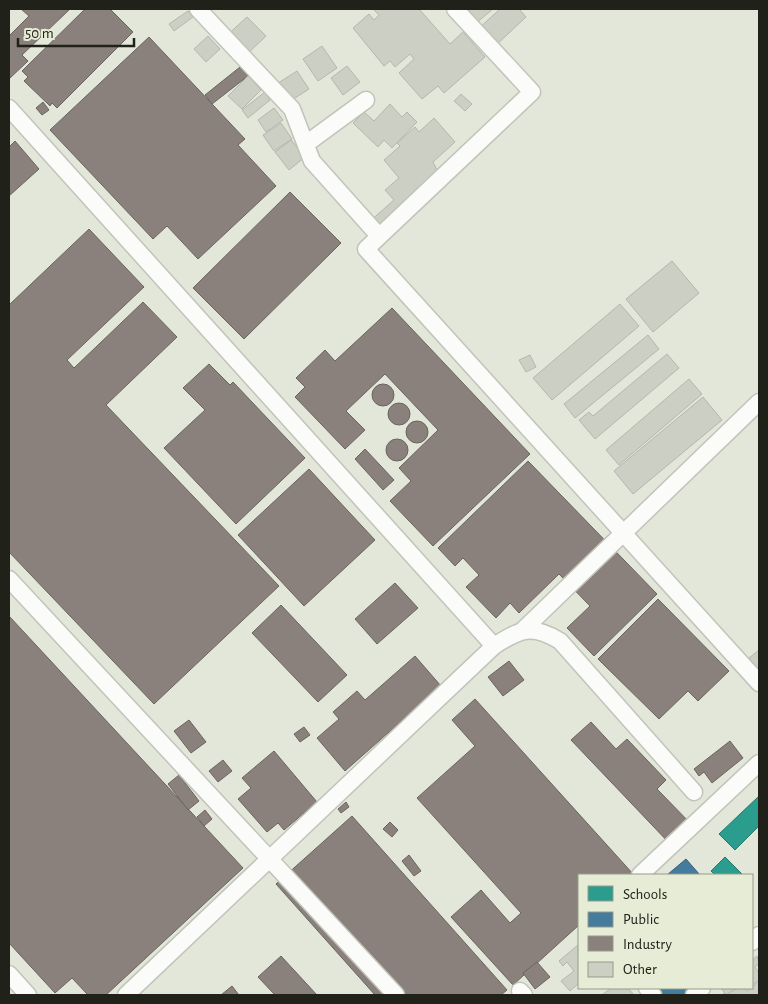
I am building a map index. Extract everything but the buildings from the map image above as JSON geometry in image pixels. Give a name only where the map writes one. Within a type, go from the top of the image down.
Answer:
[{"type":"street","points":[[198,9],[292,109],[312,161],[379,236]]},
{"type":"street","points":[[455,9],[532,92],[366,249],[759,683]]},
{"type":"street","points":[[306,144],[366,100]]},
{"type":"street","points":[[9,108],[494,646]]},
{"type":"street","points":[[126,995],[494,646],[523,630],[759,402]]},
{"type":"street","points":[[9,579],[269,861],[396,995]]},
{"type":"street","points":[[523,630],[545,632],[560,641],[694,792]]},
{"type":"street","points":[[641,874],[759,762]]},
{"type":"street","points":[[9,974],[28,995]]}]
